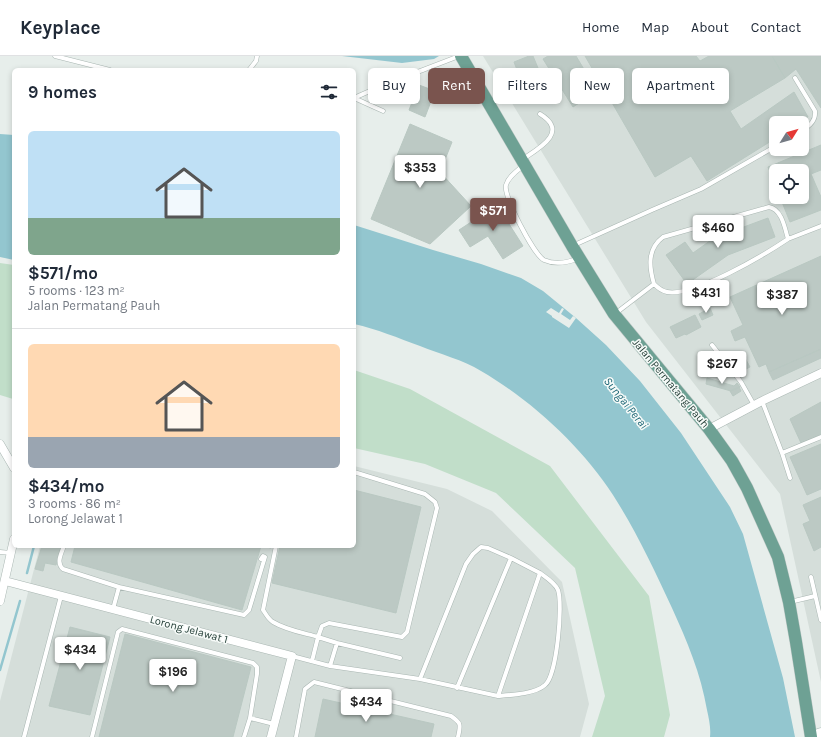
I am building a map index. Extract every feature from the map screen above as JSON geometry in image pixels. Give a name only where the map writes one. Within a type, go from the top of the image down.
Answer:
[{"type":"main road","name":"Jalan Permatang Pauh","points":[[460,56],[524,162],[579,258],[614,314],[709,429],[732,461],[747,488],[778,558],[789,602],[812,737]]},
{"type":"main road","points":[[812,737],[821,734]]},
{"type":"street","points":[[709,429],[758,403],[821,373]]},
{"type":"street","points":[[0,444],[12,465]]},
{"type":"street","points":[[0,601],[12,548]]},
{"type":"street","name":"Lorong Jelawat 1","points":[[5,581],[292,656]]},
{"type":"street","points":[[271,737],[292,656]]},
{"type":"lane","points":[[55,56],[102,68]]},
{"type":"lane","points":[[356,97],[380,86],[460,56]]},
{"type":"lane","points":[[250,68],[256,58]]},
{"type":"lane","points":[[795,78],[815,111],[816,117],[809,126]]},
{"type":"lane","points":[[356,99],[383,112]]},
{"type":"lane","points":[[540,114],[546,118],[552,127],[551,135],[548,141],[524,162],[509,178],[505,188],[508,199],[531,245],[538,255],[544,260],[562,263],[579,258]]},
{"type":"lane","points":[[572,246],[701,190],[769,150]]},
{"type":"lane","points":[[788,239],[779,213],[773,208],[769,207],[663,237],[658,240],[652,249],[650,269],[654,284],[659,289],[667,292],[676,293],[690,290],[745,266],[788,239],[821,226]]},
{"type":"lane","points":[[614,314],[654,284]]},
{"type":"lane","points":[[712,345],[758,403],[782,453],[790,478]]},
{"type":"lane","points":[[782,453],[821,437]]},
{"type":"lane","points":[[312,661],[322,626],[329,623],[402,637],[405,635],[407,632],[437,508],[434,502],[425,494],[356,473]]},
{"type":"lane","points":[[292,656],[330,666],[420,679],[498,696],[537,690],[545,686],[551,677],[560,622],[560,599],[556,586],[540,573],[511,558],[488,548],[481,547],[473,554],[466,564],[420,679]]},
{"type":"lane","points":[[63,548],[59,561],[63,569],[119,587],[244,615],[250,610],[265,557],[263,556],[261,559]]},
{"type":"lane","points":[[276,548],[263,610],[268,618],[273,622],[289,629],[337,643],[400,658]]},
{"type":"lane","points":[[0,552],[11,553]]},
{"type":"lane","points":[[457,688],[511,558]]},
{"type":"lane","points":[[498,696],[540,573]]},
{"type":"lane","points":[[811,577],[821,620]]},
{"type":"lane","points":[[113,609],[119,587]]},
{"type":"lane","points":[[24,737],[61,595]]},
{"type":"lane","points":[[789,602],[815,596]]},
{"type":"lane","points":[[92,737],[118,632],[122,629],[253,663],[257,667],[257,674],[250,718],[244,737]]},
{"type":"lane","points":[[330,666],[337,643]]},
{"type":"lane","points":[[296,737],[305,689],[314,682],[451,716],[459,722],[461,727],[458,737]]},
{"type":"lane","points":[[250,718],[274,724]]},
{"type":"shaded area","points":[[483,56],[821,56],[821,682],[780,494],[646,322],[512,104],[562,104],[562,68],[493,68],[493,72]]},
{"type":"shaded area","points":[[356,466],[447,489],[492,511],[562,582],[589,704],[580,737],[0,737],[0,701],[39,548],[356,548]]},
{"type":"green space","points":[[0,263],[12,265],[12,399],[0,395]]},
{"type":"green space","points":[[356,371],[410,389],[550,466],[649,596],[670,715],[664,737],[592,737],[605,696],[575,568],[496,493],[425,464],[356,448]]},
{"type":"water","points":[[342,56],[439,56],[434,59],[402,63]]},
{"type":"water","points":[[0,134],[12,135],[12,260],[0,257]]},
{"type":"water","name":"Sungai Perai","points":[[356,226],[481,264],[521,278],[543,291],[606,345],[640,381],[681,433],[730,507],[743,534],[783,678],[795,737],[710,737],[710,724],[701,684],[693,658],[672,608],[629,522],[613,495],[586,459],[571,442],[537,410],[500,383],[474,367],[459,360],[371,328],[356,324]]},
{"type":"pier","points":[[551,308],[559,313],[562,308],[564,309],[561,314],[570,320],[573,316],[576,318],[569,328],[546,312]]},
{"type":"building","points":[[529,56],[533,56],[538,68],[516,68],[514,62]]},
{"type":"building","points":[[548,56],[576,56],[583,68],[570,68],[570,102],[562,89],[562,68],[549,68],[543,59]]},
{"type":"building","points":[[585,56],[696,56],[700,61],[709,56],[772,56],[785,78],[730,111],[741,129],[794,92],[807,116],[769,116],[769,142],[707,181],[691,156],[655,177],[613,104],[624,104],[624,68],[592,68]]},
{"type":"building","points":[[772,56],[821,56],[821,108],[796,69],[785,78]]},
{"type":"building","points":[[420,85],[428,88],[428,104],[430,104],[425,117],[409,110],[411,104],[420,104]]},
{"type":"building","points":[[410,124],[452,142],[440,172],[471,206],[430,244],[371,219]]},
{"type":"building","points":[[821,145],[821,170],[811,174],[821,197],[821,210],[790,222],[783,204],[809,204],[809,164],[775,164],[794,156],[809,156],[809,150]]},
{"type":"building","points":[[497,205],[523,246],[503,259],[488,236],[470,247],[459,230]]},
{"type":"building","points":[[768,218],[775,237],[728,255],[687,284],[666,255],[685,242],[693,253],[714,238]]},
{"type":"building","points":[[821,256],[821,349],[769,372],[766,364],[759,367],[745,337],[735,341],[731,331],[743,325],[730,297]]},
{"type":"building","points":[[710,308],[713,315],[702,320],[699,314]]},
{"type":"building","points":[[695,315],[701,327],[686,335],[685,334],[676,338],[670,327]]},
{"type":"building","points":[[821,349],[821,358],[773,380],[769,372]]},
{"type":"building","points":[[745,358],[750,367],[744,370],[739,360]]},
{"type":"building","points":[[707,378],[734,386],[737,383],[740,387],[731,391],[706,384]]},
{"type":"building","points":[[739,387],[741,391],[733,396],[730,391]]},
{"type":"building","points":[[821,402],[821,434],[801,443],[790,419]]},
{"type":"building","points":[[821,444],[821,489],[807,495],[790,457]]},
{"type":"building","points":[[356,491],[421,507],[396,613],[272,583],[280,548],[356,548]]},
{"type":"building","points":[[821,497],[821,547],[814,551],[803,524],[810,521],[803,505]]},
{"type":"building","points":[[41,548],[60,548],[56,565],[45,563],[43,571],[35,569]]},
{"type":"building","points":[[74,548],[260,548],[242,610],[71,562]]},
{"type":"building","points":[[70,627],[110,637],[90,715],[49,706]]},
{"type":"building","points":[[125,634],[251,667],[233,737],[99,737]]},
{"type":"building","points":[[323,699],[434,724],[431,737],[315,737]]},
{"type":"waterway","points":[[27,573],[33,548]]},
{"type":"waterway","points":[[0,670],[20,601]]}]
